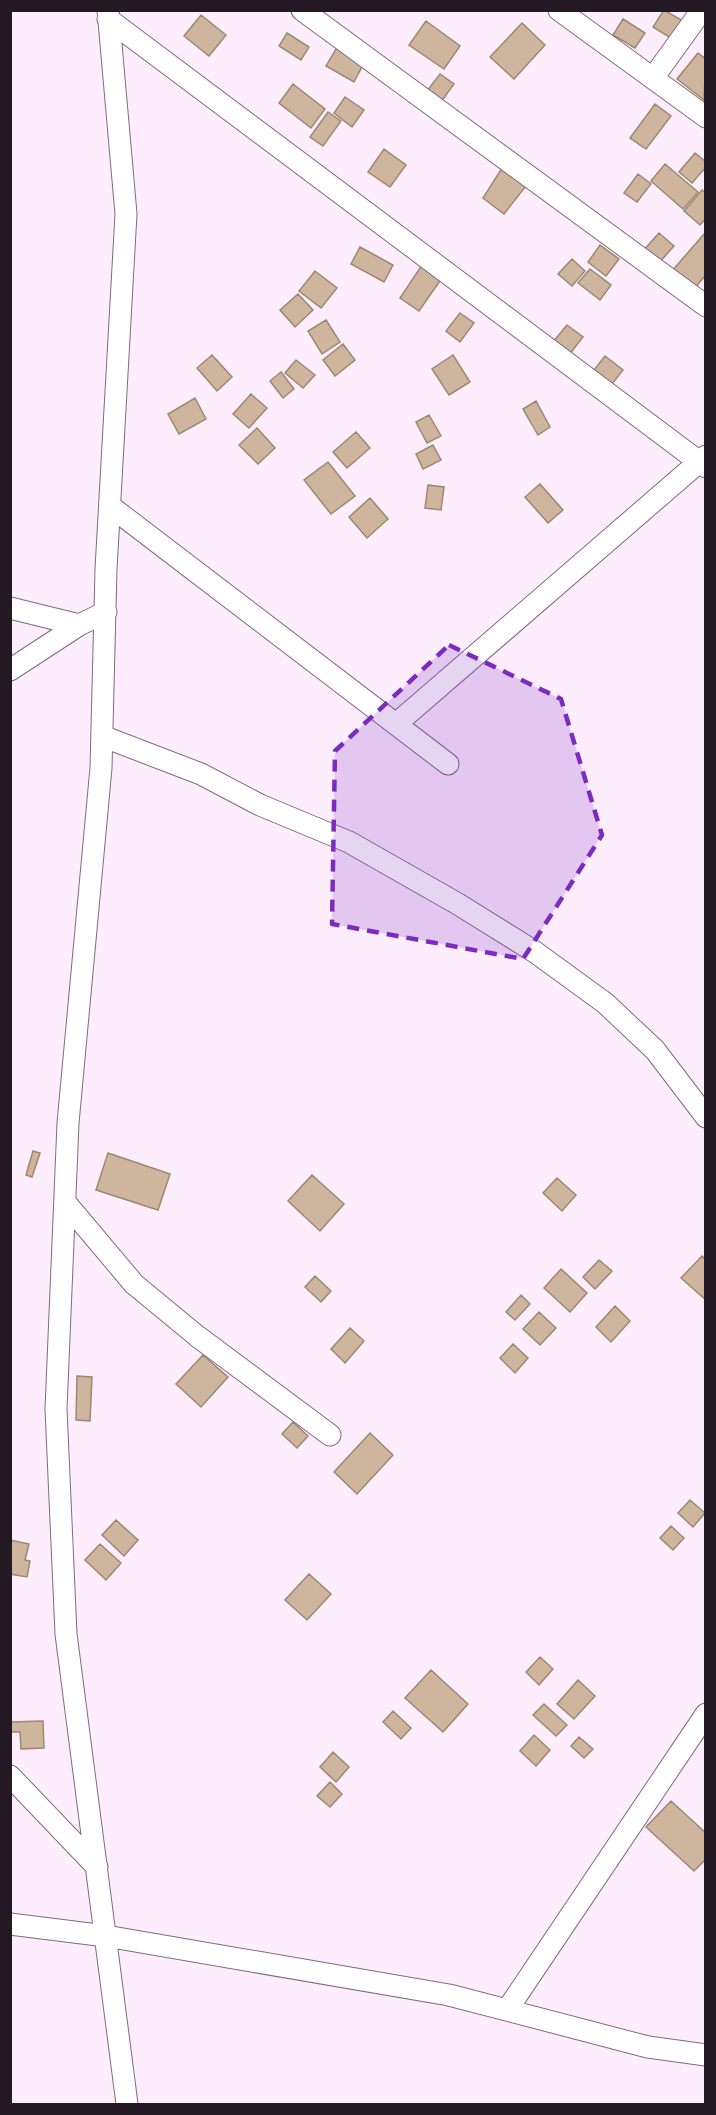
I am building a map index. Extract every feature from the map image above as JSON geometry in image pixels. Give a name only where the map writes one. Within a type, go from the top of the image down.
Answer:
[{"type":"street","points":[[302,10],[705,306]]},
{"type":"street","points":[[559,10],[705,117]]},
{"type":"street","points":[[652,78],[702,10]]},
{"type":"street","points":[[108,15],[704,461],[396,724]]},
{"type":"street","points":[[108,15],[126,214],[110,506],[102,736],[68,1123],[56,1409],[65,1610],[127,2104]]},
{"type":"street","points":[[110,506],[448,764]]},
{"type":"street","points":[[10,608],[80,625]]},
{"type":"street","points":[[10,670],[80,625],[106,612]]},
{"type":"street","points":[[102,736],[201,774],[260,805],[349,842],[458,904],[525,946],[605,1003],[655,1050],[705,1117]]},
{"type":"street","points":[[65,1202],[134,1284],[197,1336],[330,1435]]},
{"type":"street","points":[[507,2010],[705,1714]]},
{"type":"street","points":[[10,1776],[97,1867]]},
{"type":"street","points":[[10,1924],[106,1936],[449,1995],[648,2047],[705,2055]]},
{"type":"highlighted area","points":[[449,645],[561,699],[602,835],[523,959],[332,924],[335,751]]},
{"type":"building","points":[[664,10],[688,24],[677,42],[653,27]]},
{"type":"building","points":[[201,15],[226,35],[209,56],[184,36]]},
{"type":"building","points":[[623,19],[645,33],[635,48],[613,35]]},
{"type":"building","points":[[426,21],[460,46],[444,69],[409,45]]},
{"type":"building","points":[[522,23],[545,45],[514,79],[490,57]]},
{"type":"building","points":[[287,33],[309,47],[301,60],[279,46]]},
{"type":"building","points":[[339,44],[366,59],[354,82],[326,66]]},
{"type":"building","points":[[698,53],[706,59],[704,100],[677,79]]},
{"type":"building","points":[[440,74],[454,84],[441,102],[427,91]]},
{"type":"building","points":[[293,84],[325,109],[311,128],[279,103]]},
{"type":"building","points":[[345,97],[364,110],[352,127],[334,113]]},
{"type":"building","points":[[655,104],[671,116],[646,149],[630,138]]},
{"type":"building","points":[[328,112],[341,121],[323,146],[310,137]]},
{"type":"building","points":[[384,149],[406,165],[390,187],[368,172]]},
{"type":"building","points":[[695,153],[706,162],[706,167],[692,183],[679,172]]},
{"type":"building","points":[[665,164],[698,192],[683,209],[651,181]]},
{"type":"building","points":[[502,168],[526,186],[504,214],[483,198]]},
{"type":"building","points":[[638,174],[651,184],[637,202],[624,193]]},
{"type":"building","points":[[702,190],[706,193],[706,218],[700,225],[684,211]]},
{"type":"building","points":[[659,233],[674,246],[657,265],[642,252]]},
{"type":"building","points":[[705,233],[706,275],[693,290],[671,272]]},
{"type":"building","points":[[600,245],[619,259],[606,276],[588,262]]},
{"type":"building","points":[[360,247],[393,265],[384,282],[351,264]]},
{"type":"building","points":[[572,259],[585,271],[572,286],[558,274]]},
{"type":"building","points":[[422,265],[442,278],[419,311],[400,298]]},
{"type":"building","points":[[590,269],[611,285],[600,300],[578,283]]},
{"type":"building","points":[[315,271],[337,288],[321,308],[299,291]]},
{"type":"building","points":[[298,294],[313,310],[295,327],[280,310]]},
{"type":"building","points":[[460,313],[474,323],[460,342],[446,331]]},
{"type":"building","points":[[326,320],[340,342],[322,354],[308,331]]},
{"type":"building","points":[[567,325],[583,337],[569,355],[553,342]]},
{"type":"building","points":[[343,344],[355,360],[335,376],[323,360]]},
{"type":"building","points":[[212,355],[232,377],[217,391],[197,368]]},
{"type":"building","points":[[453,355],[470,382],[449,395],[432,369]]},
{"type":"building","points":[[605,356],[623,370],[612,384],[594,370]]},
{"type":"building","points":[[296,360],[315,375],[303,388],[285,373]]},
{"type":"building","points":[[281,372],[294,389],[283,398],[270,381]]},
{"type":"building","points":[[251,394],[267,408],[249,428],[233,414]]},
{"type":"building","points":[[195,398],[206,419],[179,434],[168,414]]},
{"type":"building","points":[[536,401],[550,427],[538,435],[523,409]]},
{"type":"building","points":[[429,415],[441,436],[427,443],[416,422]]},
{"type":"building","points":[[257,428],[275,448],[258,464],[239,445]]},
{"type":"building","points":[[356,432],[370,448],[347,468],[333,452]]},
{"type":"building","points":[[433,445],[441,460],[423,469],[416,454]]},
{"type":"building","points":[[328,462],[355,496],[331,514],[304,480]]},
{"type":"building","points":[[540,484],[563,510],[548,523],[525,497]]},
{"type":"building","points":[[428,485],[444,487],[441,510],[425,508]]},
{"type":"building","points":[[370,498],[388,519],[367,538],[349,517]]},
{"type":"building","points":[[33,1151],[40,1153],[32,1177],[26,1175]]},
{"type":"building","points":[[108,1153],[170,1174],[158,1210],[96,1190]]},
{"type":"building","points":[[312,1175],[344,1204],[320,1231],[288,1201]]},
{"type":"building","points":[[557,1178],[576,1195],[562,1211],[543,1193]]},
{"type":"building","points":[[702,1256],[706,1260],[706,1300],[681,1278]]},
{"type":"building","points":[[599,1260],[612,1271],[595,1289],[583,1277]]},
{"type":"building","points":[[561,1269],[587,1293],[570,1312],[544,1288]]},
{"type":"building","points":[[315,1276],[331,1291],[321,1302],[305,1287]]},
{"type":"building","points":[[521,1295],[530,1304],[515,1320],[506,1312]]},
{"type":"building","points":[[615,1306],[630,1321],[611,1342],[596,1327]]},
{"type":"building","points":[[539,1312],[556,1328],[540,1345],[523,1329]]},
{"type":"building","points":[[350,1328],[364,1341],[345,1363],[331,1349]]},
{"type":"building","points":[[513,1344],[528,1358],[515,1373],[500,1358]]},
{"type":"building","points":[[203,1355],[228,1377],[201,1407],[176,1384]]},
{"type":"building","points":[[77,1376],[92,1377],[90,1421],[76,1420]]},
{"type":"building","points":[[293,1422],[308,1436],[297,1448],[282,1434]]},
{"type":"building","points":[[370,1433],[393,1455],[357,1494],[334,1472]]},
{"type":"building","points":[[690,1500],[705,1513],[693,1527],[678,1513]]},
{"type":"building","points":[[116,1520],[138,1540],[124,1556],[102,1535]]},
{"type":"building","points":[[671,1526],[684,1538],[673,1550],[660,1538]]},
{"type":"building","points":[[10,1540],[29,1544],[25,1560],[30,1561],[27,1577],[10,1574]]},
{"type":"building","points":[[100,1544],[121,1563],[106,1580],[85,1560]]},
{"type":"building","points":[[309,1574],[331,1594],[307,1620],[285,1600]]},
{"type":"building","points":[[540,1657],[553,1669],[539,1685],[526,1672]]},
{"type":"building","points":[[431,1670],[468,1704],[443,1732],[405,1698]]},
{"type":"building","points":[[578,1680],[595,1696],[574,1719],[557,1704]]},
{"type":"building","points":[[544,1704],[567,1725],[556,1736],[533,1715]]},
{"type":"building","points":[[393,1711],[411,1728],[401,1739],[383,1722]]},
{"type":"building","points":[[43,1721],[44,1748],[21,1749],[20,1732],[10,1732],[10,1722]]},
{"type":"building","points":[[534,1735],[550,1750],[536,1766],[520,1751]]},
{"type":"building","points":[[579,1737],[593,1749],[584,1758],[571,1746]]},
{"type":"building","points":[[333,1752],[349,1767],[336,1782],[320,1767]]},
{"type":"building","points":[[330,1782],[342,1794],[330,1807],[317,1796]]},
{"type":"building","points":[[671,1801],[706,1833],[706,1859],[694,1871],[646,1827]]}]
